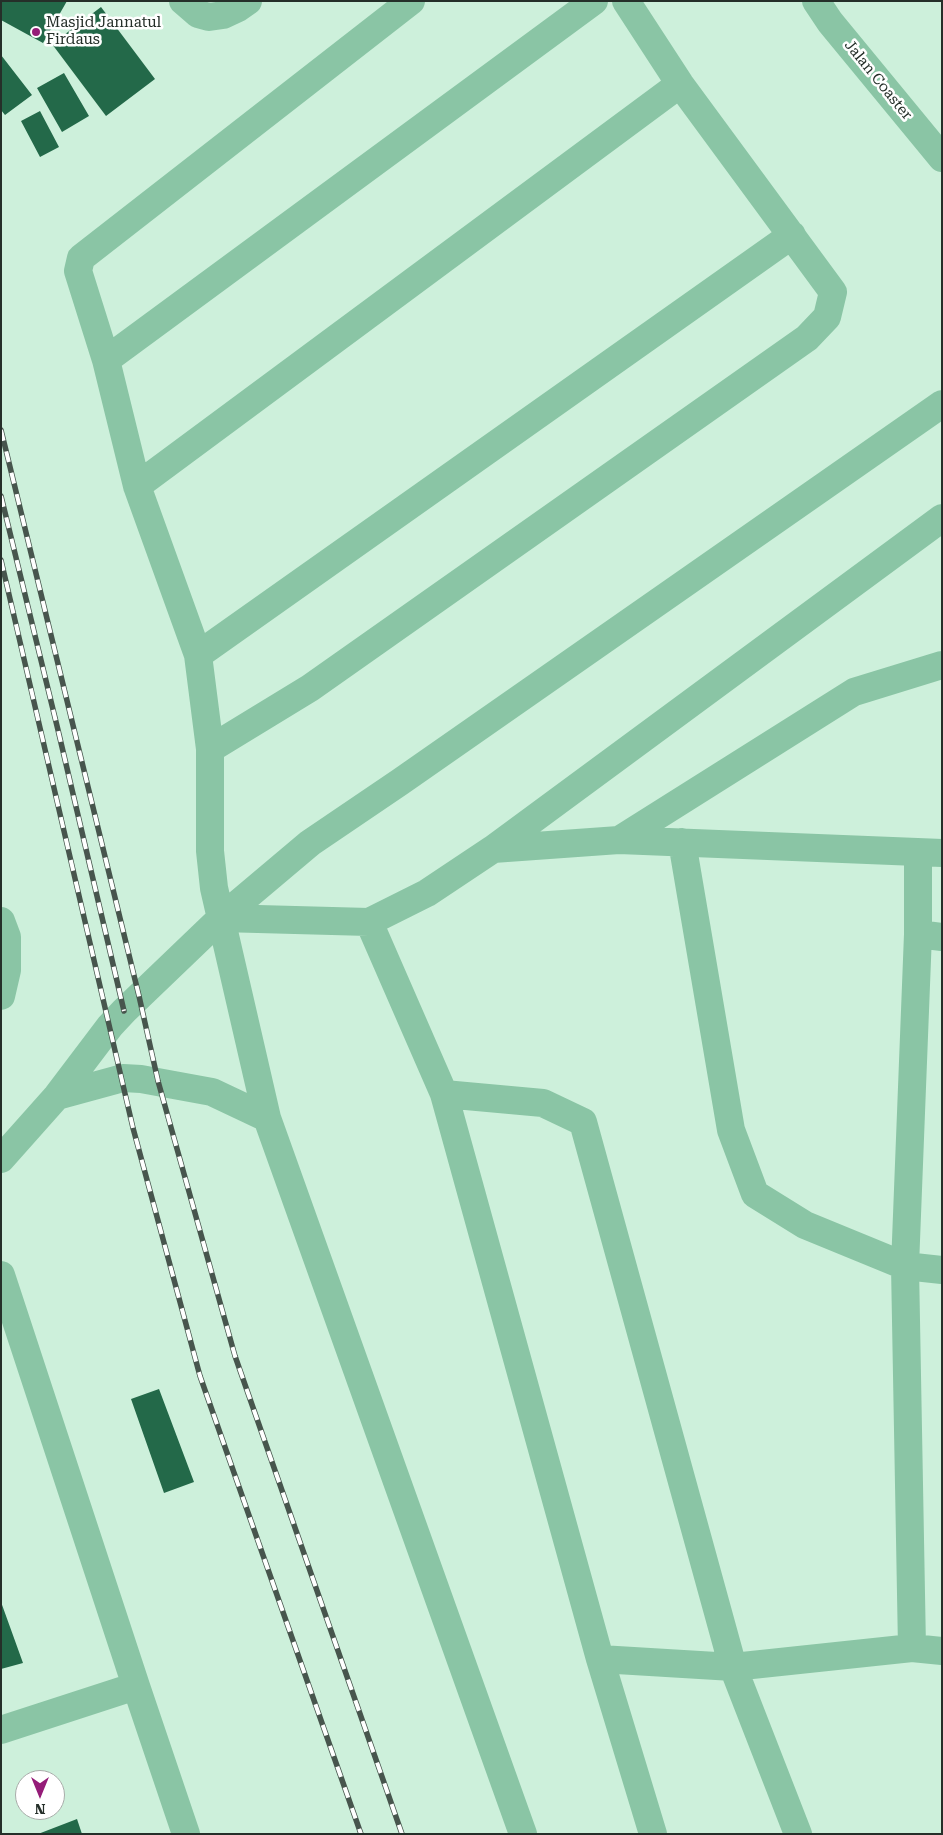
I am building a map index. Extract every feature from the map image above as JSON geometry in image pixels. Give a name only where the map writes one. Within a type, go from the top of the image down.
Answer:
[{"type":"lane","points":[[182,1],[198,14],[209,17],[223,15],[248,1]]},
{"type":"lane","points":[[411,1],[81,258],[78,271],[106,360],[137,486],[198,655],[210,749],[210,851],[214,888],[267,1118],[523,1834]]},
{"type":"lane","points":[[106,360],[594,1]]},
{"type":"lane","points":[[210,749],[310,688],[807,338],[827,316],[833,292],[680,84],[626,1]]},
{"type":"lane","name":"Jalan Coaster","points":[[816,1],[830,22],[942,158]]},
{"type":"lane","points":[[137,486],[680,84]]},
{"type":"lane","points":[[198,655],[792,235]]},
{"type":"lane","points":[[1,1159],[57,1096],[110,1026],[222,918],[310,843],[408,777],[942,404]]},
{"type":"lane","points":[[222,918],[370,922],[426,893],[493,849],[942,518]]},
{"type":"lane","points":[[619,840],[854,692],[942,665]]},
{"type":"lane","points":[[493,849],[619,840],[930,853],[930,935],[905,1266],[912,1648]]},
{"type":"lane","points":[[682,842],[731,1130],[755,1194],[805,1226],[905,1266],[942,1270]]},
{"type":"lane","points":[[1,921],[7,937],[7,970],[1,996]]},
{"type":"lane","points":[[370,922],[444,1094],[600,1659],[653,1834]]},
{"type":"lane","points":[[57,1096],[123,1078],[141,1079],[212,1092],[267,1118]]},
{"type":"lane","points":[[444,1094],[543,1103],[582,1122],[733,1667],[798,1834]]},
{"type":"lane","points":[[1,1275],[6,1304],[186,1834]]},
{"type":"lane","points":[[600,1659],[733,1667],[912,1648],[942,1651]]},
{"type":"lane","points":[[1,1730],[136,1686]]},
{"type":"shaded area","points":[[1,1],[942,1],[942,1834],[1,1834]]},
{"type":"building","name":"Masjid Jannatul Firdaus","points":[[1,1],[67,1],[43,43],[1,20]]},
{"type":"building","points":[[101,7],[155,79],[106,116],[52,44]]},
{"type":"building","points":[[1,55],[32,95],[5,115],[1,110]]},
{"type":"building","points":[[64,73],[89,116],[62,132],[37,88]]},
{"type":"building","points":[[40,111],[59,147],[40,157],[21,121]]},
{"type":"building","points":[[159,1389],[194,1482],[164,1493],[131,1399]]},
{"type":"building","points":[[1,1602],[23,1663],[1,1669]]},
{"type":"building","points":[[77,1819],[82,1834],[38,1834]]},
{"type":"railway","points":[[1,430],[158,1081],[235,1356],[402,1834]]},
{"type":"railway","points":[[1,496],[124,1011]]},
{"type":"railway","points":[[1,560],[133,1128],[200,1376],[361,1834]]},
{"type":"place","name":"Masjid Jannatul Firdaus","points":[[36,32]]}]
